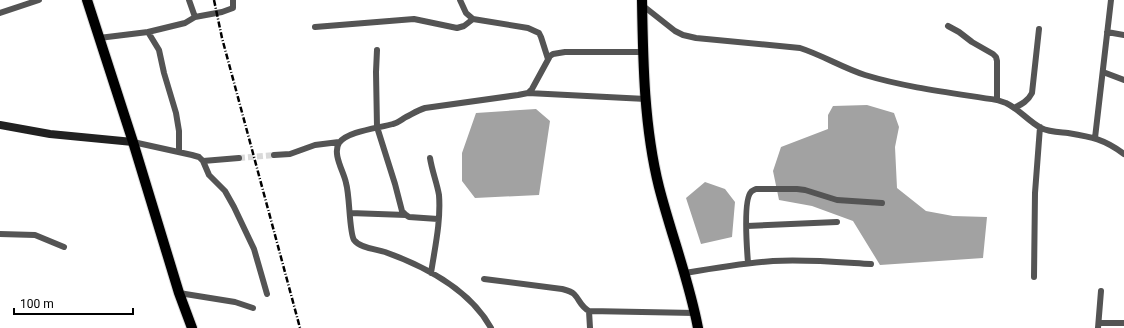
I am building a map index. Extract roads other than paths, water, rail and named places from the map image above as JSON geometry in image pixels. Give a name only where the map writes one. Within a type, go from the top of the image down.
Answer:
[{"type":"main road","points":[[87,0],[133,142],[179,293],[192,328]]},
{"type":"main road","points":[[642,2],[646,99],[652,150],[659,187],[685,273],[698,328]]},
{"type":"main road","points":[[0,125],[50,134],[133,142]]},
{"type":"street","points":[[0,13],[39,0]]},
{"type":"street","points":[[189,0],[195,17]]},
{"type":"street","points":[[99,38],[148,32],[185,23],[195,17],[222,12],[233,8],[233,0]]},
{"type":"street","points":[[460,0],[466,13],[473,19],[511,25],[539,33],[548,59]]},
{"type":"street","points":[[1096,138],[1111,0]]},
{"type":"street","points":[[642,2],[675,31],[683,35],[696,38],[800,48],[864,75],[888,81],[997,100],[1006,103],[1030,121],[1049,131],[1096,138],[1113,146],[1124,154]]},
{"type":"street","points":[[316,26],[414,19],[457,28],[464,26],[473,19]]},
{"type":"street","points":[[948,26],[993,54],[998,61],[997,100]]},
{"type":"street","points":[[1014,108],[1030,98],[1032,93],[1039,29]]},
{"type":"street","points":[[148,32],[159,50],[176,113],[179,131],[179,152]]},
{"type":"street","points":[[1107,32],[1124,35]]},
{"type":"street","points":[[377,50],[376,72],[378,127],[402,212],[406,216]]},
{"type":"street","points":[[528,93],[536,84],[548,59],[553,54],[565,52],[643,52]]},
{"type":"street","points":[[1103,72],[1124,80]]},
{"type":"street","points":[[274,155],[290,154],[315,145],[339,142],[354,133],[398,122],[418,110],[425,108],[528,93],[646,99]]},
{"type":"street","points":[[1034,277],[1036,192],[1040,127]]},
{"type":"street","points":[[133,142],[199,157],[203,161],[209,175],[225,191],[247,234],[254,249],[267,294]]},
{"type":"street","points":[[339,142],[337,156],[348,191],[351,232],[354,240],[359,244],[409,262],[440,277],[478,309],[485,317],[491,328]]},
{"type":"street","points":[[203,161],[239,158]]},
{"type":"street","points":[[430,158],[438,193],[438,219],[431,273]]},
{"type":"street","points":[[748,263],[746,211],[748,197],[751,191],[756,189],[797,189],[837,200],[882,203]]},
{"type":"street","points":[[350,213],[438,219]]},
{"type":"street","points":[[747,226],[837,222]]},
{"type":"street","points":[[0,234],[35,235],[64,247]]},
{"type":"street","points":[[685,273],[722,266],[775,261],[871,264]]},
{"type":"street","points":[[484,279],[562,289],[573,293],[583,308],[588,311],[695,313]]},
{"type":"street","points":[[1101,291],[1098,325],[1124,323]]},
{"type":"street","points":[[179,293],[235,302],[253,308]]},
{"type":"street","points":[[588,311],[590,328]]},
{"type":"tunnel","points":[[239,158],[274,155]]},
{"type":"railway","points":[[214,0],[222,38],[300,328]]}]
